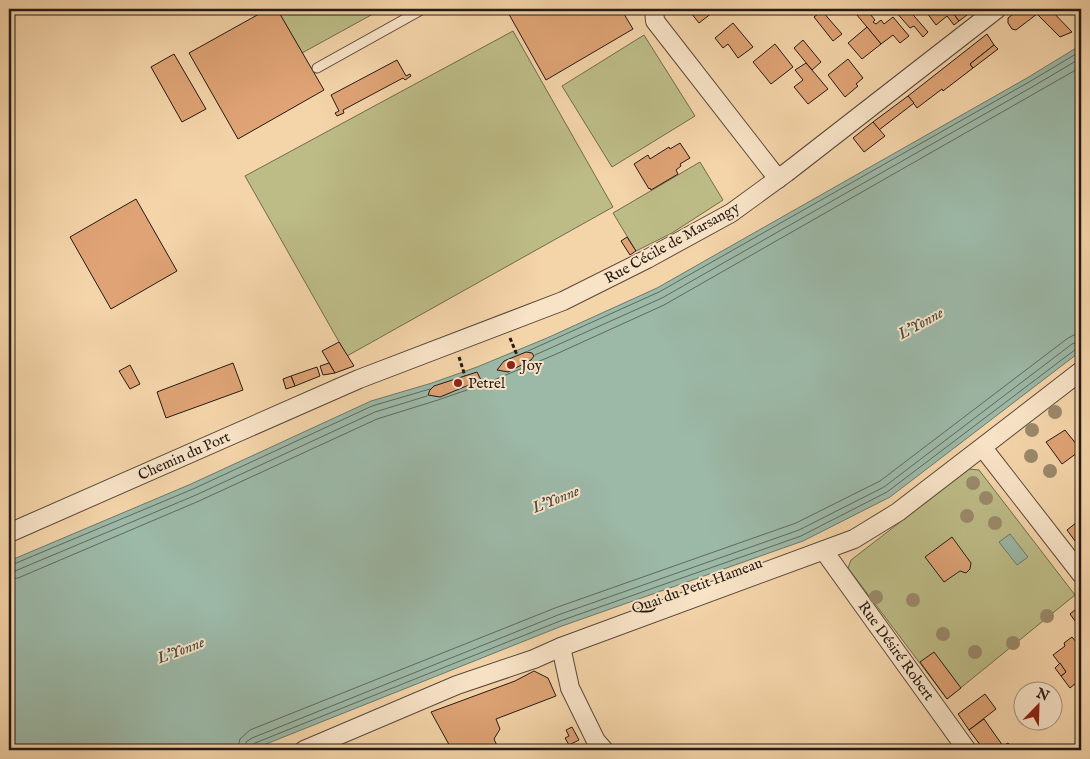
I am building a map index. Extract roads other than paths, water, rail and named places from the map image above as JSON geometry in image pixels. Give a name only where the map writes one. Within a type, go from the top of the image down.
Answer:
[{"type":"street","points":[[654,9],[655,21],[778,179]]},
{"type":"street","name":"Rue Cécile de Marsangy","points":[[359,379],[563,301],[647,259],[731,213],[778,179],[996,9]]},
{"type":"street","name":"Quai du Petit Hameau","points":[[304,750],[457,685],[534,659],[561,647],[854,539],[898,512],[1081,371]]},
{"type":"street","name":"Chemin du Port","points":[[9,533],[359,379]]},
{"type":"street","points":[[983,448],[1081,574]]},
{"type":"street","name":"Rue Désiré Robert","points":[[824,551],[968,750]]},
{"type":"street","points":[[561,647],[570,688],[596,741],[604,750]]},
{"type":"lane","points":[[317,68],[423,9]]},
{"type":"water","name":"L'Yonne","points":[[1081,45],[1081,351],[890,497],[803,541],[562,626],[251,750],[9,750],[9,561],[191,484],[371,401],[477,367],[547,338],[657,288],[1027,78]]},
{"type":"water","points":[[1010,534],[1028,557],[1017,565],[999,542]]},
{"type":"place","name":"Joy","points":[[511,365]]},
{"type":"place","name":"Petrel","points":[[458,383]]}]
